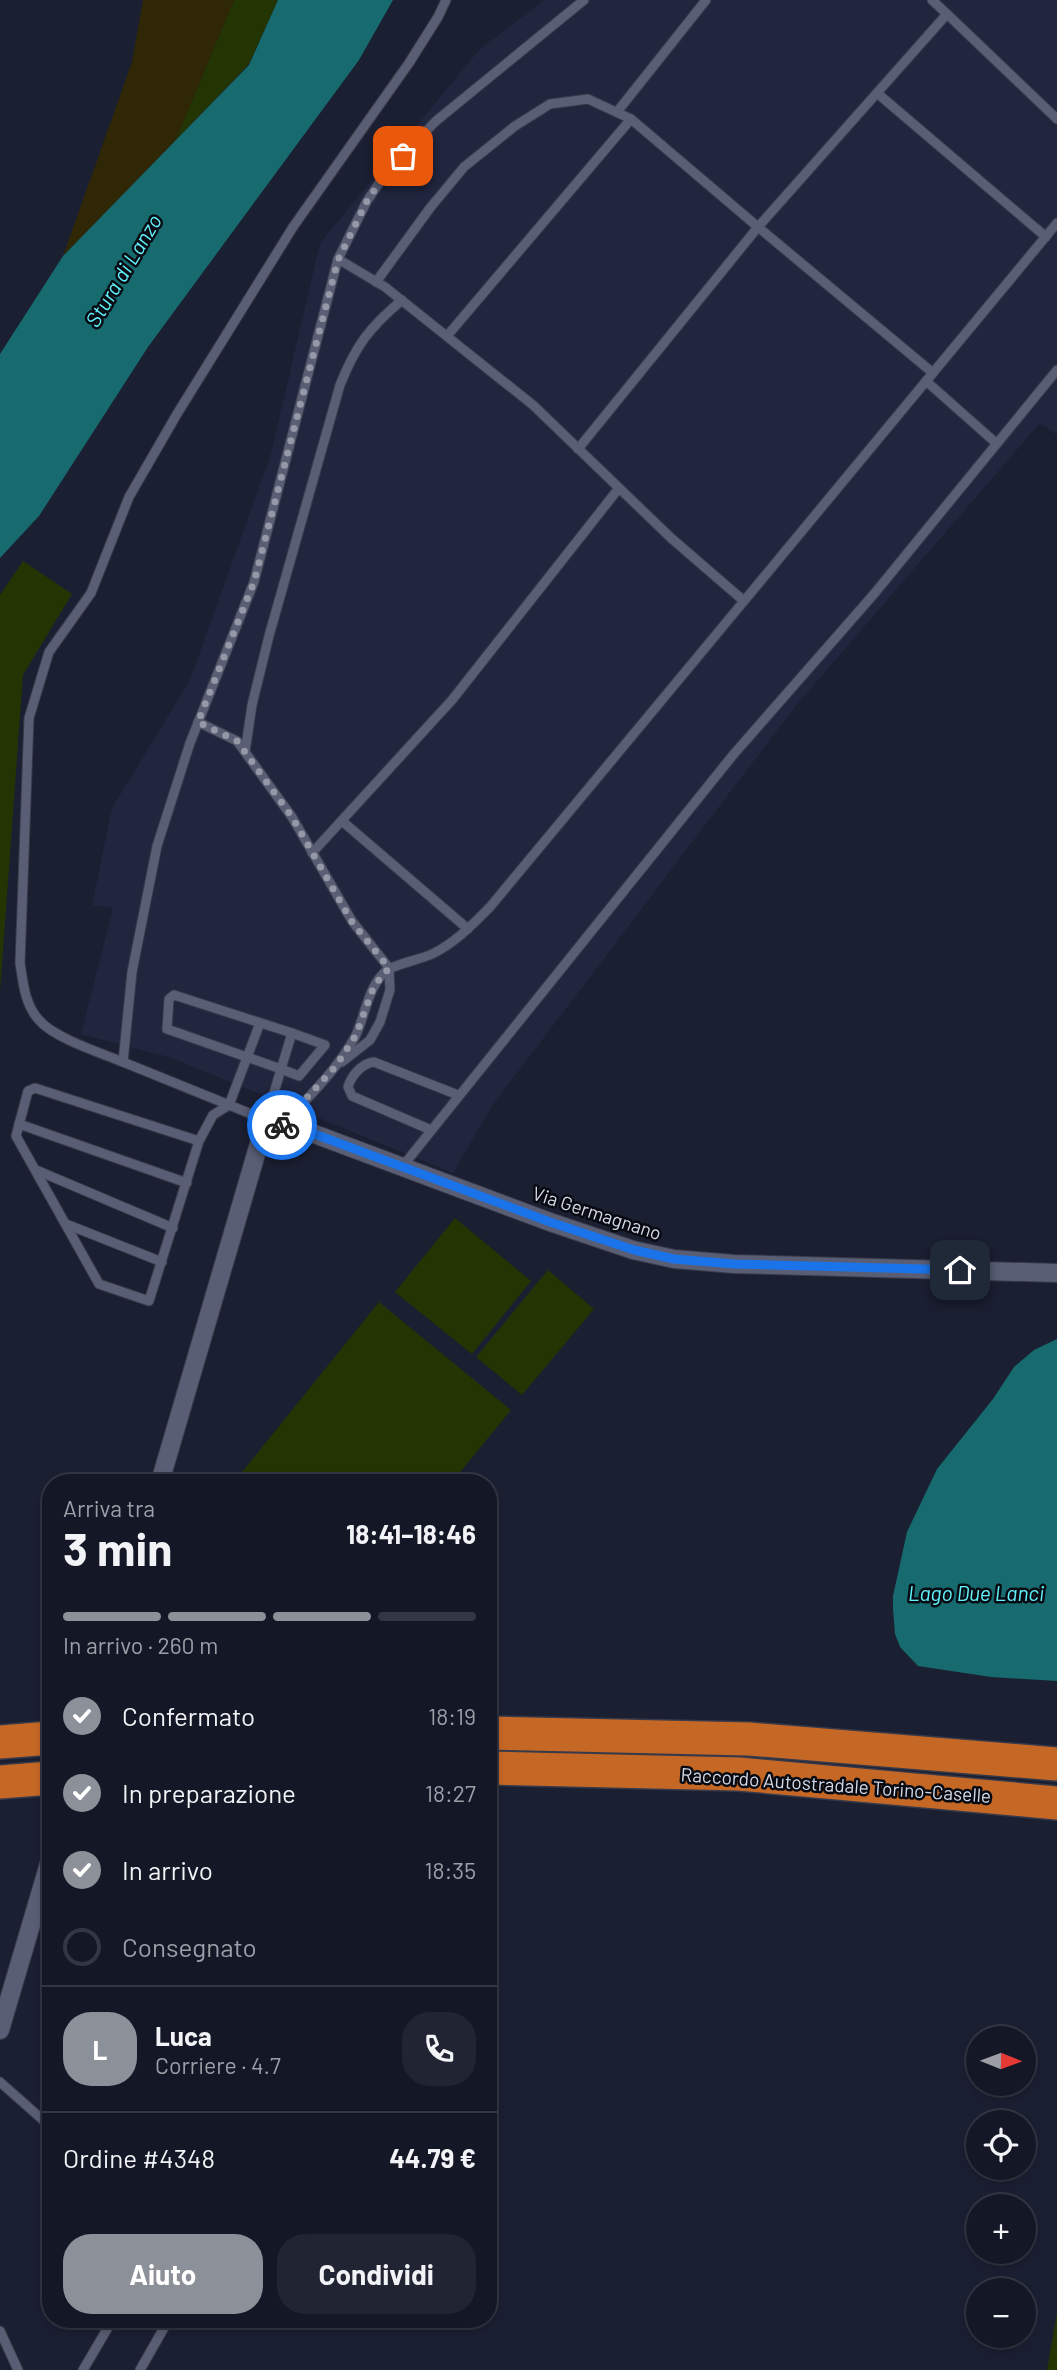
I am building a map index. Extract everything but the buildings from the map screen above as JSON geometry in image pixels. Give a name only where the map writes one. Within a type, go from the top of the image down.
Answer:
[{"type":"highway","name":"Raccordo Autostradale Torino-Caselle","points":[[497,1732],[749,1739],[1057,1764]]},
{"type":"highway","points":[[1,1741],[42,1739]]},
{"type":"highway","name":"Raccordo Autostradale Torino-Caselle","points":[[497,1768],[739,1774],[1057,1803]]},
{"type":"highway","points":[[0,1782],[42,1779]]},
{"type":"street","name":"Via Germagnano","points":[[274,1123],[301,1129],[598,1238],[674,1259],[734,1264],[1057,1273]]},
{"type":"street","points":[[163,1474],[274,1123]]},
{"type":"street","points":[[0,2030],[42,1888]]},
{"type":"lane","name":"Via Germagnano","points":[[274,1123],[68,1039],[39,1021],[24,993],[20,963],[29,718],[49,652],[91,593],[128,497],[293,227],[409,63],[446,0]]},
{"type":"lane","points":[[123,1062],[132,972],[157,846],[198,722],[254,582],[338,260],[367,201],[386,173],[436,121],[584,0]]},
{"type":"lane","points":[[617,113],[706,0]]},
{"type":"lane","points":[[932,0],[1057,119]]},
{"type":"lane","points":[[579,449],[758,227],[947,14]]},
{"type":"lane","points":[[877,93],[1046,237]]},
{"type":"lane","points":[[376,282],[464,167],[515,126],[550,104],[588,99],[631,119],[930,377],[996,443]]},
{"type":"lane","points":[[447,336],[631,119]]},
{"type":"lane","points":[[336,1066],[356,1035],[374,986],[389,968],[411,963],[434,953],[468,929],[490,907],[1057,223]]},
{"type":"lane","points":[[338,260],[402,300],[533,405],[671,538],[744,601]]},
{"type":"lane","points":[[246,752],[252,705],[269,636],[340,385],[352,356],[374,324],[402,300]]},
{"type":"lane","points":[[402,1167],[733,755],[874,594],[1057,370]]},
{"type":"lane","points":[[312,853],[452,699],[619,488]]},
{"type":"lane","points":[[198,722],[230,736],[246,752],[292,817],[352,922],[389,968],[390,990],[370,1040],[336,1066],[274,1123]]},
{"type":"lane","points":[[342,821],[468,929]]},
{"type":"lane","points":[[174,995],[292,1033],[325,1045],[299,1076],[167,1029],[169,999],[174,995]]},
{"type":"lane","points":[[199,1142],[35,1088],[28,1091],[16,1136],[99,1284],[149,1301],[199,1142],[213,1115],[229,1105],[260,1023]]},
{"type":"lane","points":[[274,1123],[281,1069],[292,1033]]},
{"type":"lane","points":[[431,1130],[352,1096],[348,1087],[350,1081],[365,1064],[374,1062],[458,1096]]},
{"type":"lane","points":[[19,1124],[187,1183]]},
{"type":"lane","points":[[34,1170],[173,1228]]},
{"type":"lane","points":[[66,1224],[162,1262]]},
{"type":"lane","points":[[0,2082],[42,2113]]},
{"type":"lane","points":[[83,2370],[108,2328]]},
{"type":"lane","points":[[140,2370],[164,2328]]},
{"type":"lane","points":[[0,2331],[18,2370]]},
{"type":"shaded area","points":[[234,0],[278,0],[249,64],[175,141]]},
{"type":"shaded area","points":[[544,0],[1057,0],[1057,435],[1040,423],[794,708],[492,1106],[453,1173],[172,1058],[81,1034],[113,908],[92,905],[112,808],[190,680],[271,454],[320,243],[479,50]]},
{"type":"shaded area","points":[[23,561],[72,594],[23,675],[0,992],[0,595]]},
{"type":"shaded area","points":[[455,1218],[531,1281],[472,1354],[395,1292]]},
{"type":"shaded area","points":[[548,1270],[594,1309],[522,1395],[476,1357]]},
{"type":"shaded area","points":[[379,1302],[511,1410],[459,1474],[240,1474]]},
{"type":"shaded area","points":[[1057,2313],[1057,2370],[1047,2370]]},
{"type":"sand","points":[[143,0],[234,0],[175,141],[63,256],[132,62]]},
{"type":"water","name":"Stura di Lanzo","points":[[278,0],[393,0],[359,60],[148,347],[39,516],[0,558],[0,354],[63,256],[249,65]]},
{"type":"water","name":"Lago Due Lanci","points":[[1057,1339],[1057,1681],[991,1677],[918,1666],[900,1647],[895,1634],[893,1596],[907,1532],[937,1469],[993,1399],[1014,1367],[1034,1350]]},
{"type":"way so far","points":[[282,1125],[336,1066],[356,1035],[374,986],[389,968],[352,922],[292,817],[237,741],[198,722],[254,582],[338,260],[367,201],[386,173],[403,156]]},
{"type":"route","points":[[282,1125],[301,1129],[550,1222],[634,1250],[674,1259],[734,1264],[960,1270]]}]
